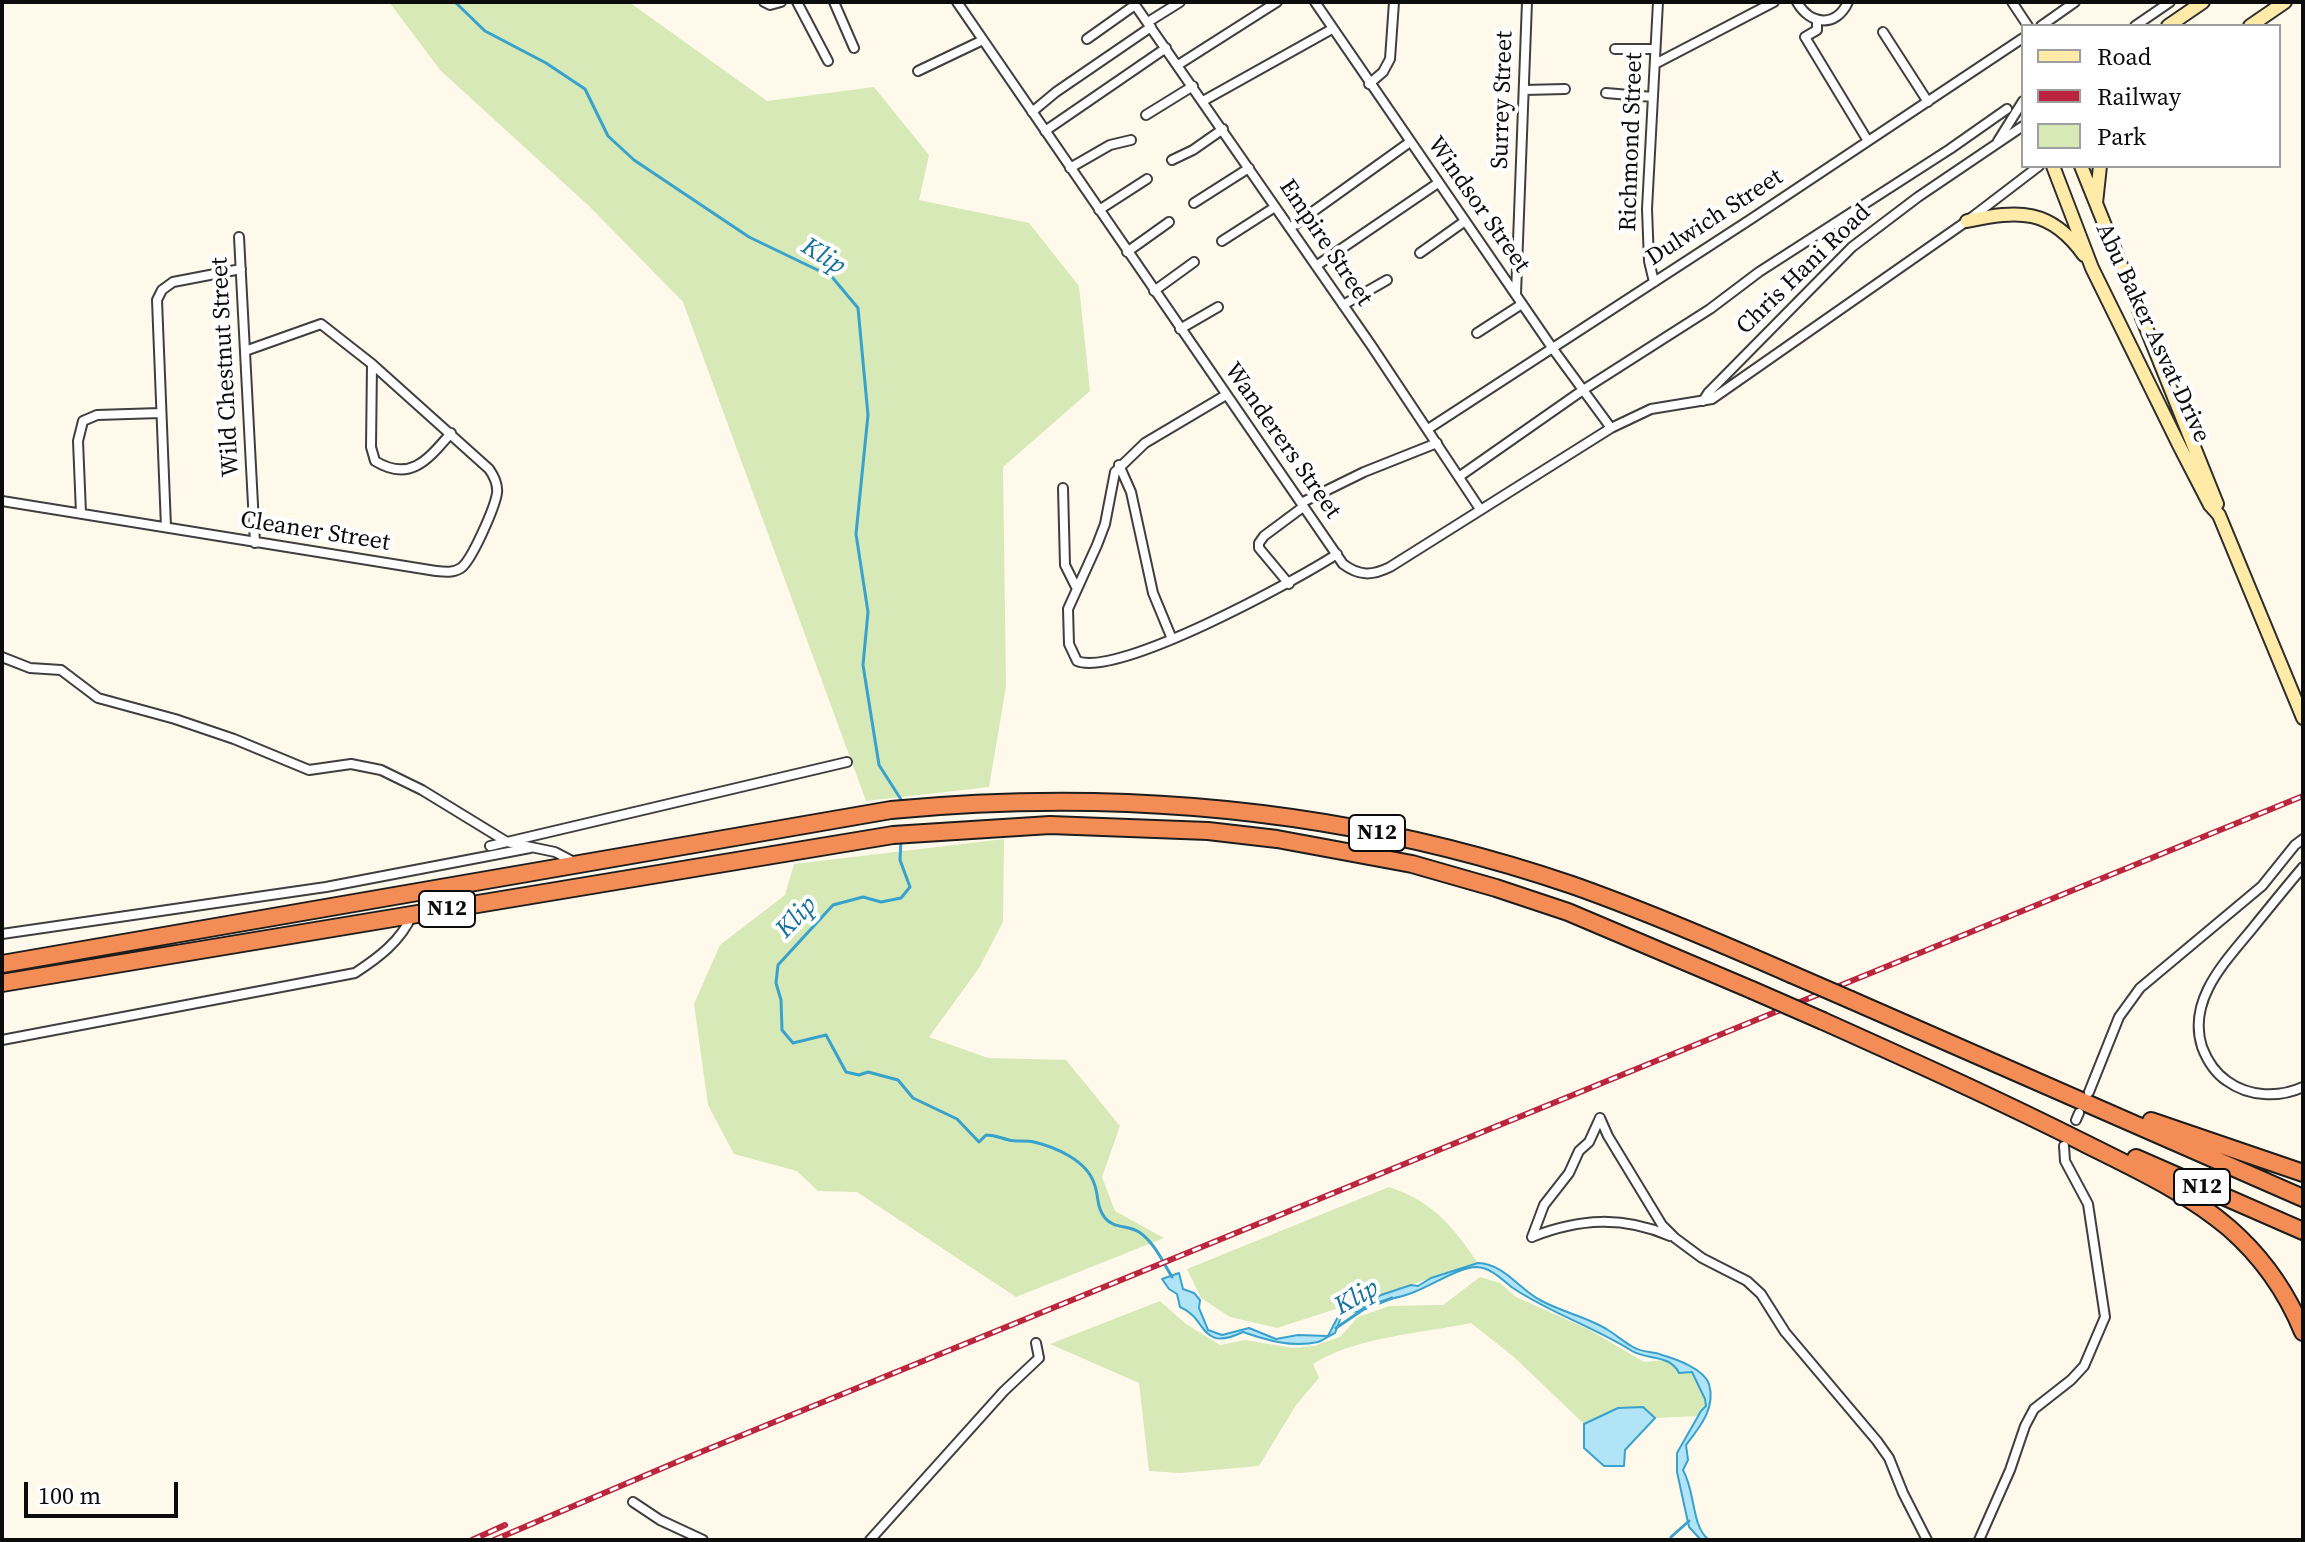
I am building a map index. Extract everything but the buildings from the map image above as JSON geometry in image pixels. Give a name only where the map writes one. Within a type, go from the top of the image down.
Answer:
[{"type":"highway","name":"N12","points":[[2,964],[891,810],[1054,801],[1163,804],[1285,815],[1469,854],[1570,884],[1664,919],[2303,1198]]},
{"type":"highway","name":"N12","points":[[2,983],[893,835],[1050,825],[1160,828],[1263,838],[1374,855],[1469,879],[1568,912],[2303,1231]]},
{"type":"highway","points":[[2014,1072],[2303,1173]]},
{"type":"highway","points":[[1991,1097],[2146,1174],[2228,1227],[2254,1253],[2282,1289],[2303,1332]]},
{"type":"main road","points":[[2171,24],[2203,2]]},
{"type":"main road","points":[[2253,24],[2285,2]]},
{"type":"main road","name":"Abu Baker Asvat Drive","points":[[2054,168],[2092,268],[2179,445],[2210,505],[2219,515]]},
{"type":"main road","name":"Abu Baker Asvat Drive","points":[[2082,168],[2303,718]]},
{"type":"main road","points":[[2096,204],[2100,168]]},
{"type":"main road","points":[[1967,221],[2006,214],[2038,217],[2060,229],[2092,268]]},
{"type":"street","points":[[764,2],[770,5],[781,2]]},
{"type":"street","points":[[797,2],[828,61]]},
{"type":"street","points":[[834,2],[854,48]]},
{"type":"street","name":"Wanderers Street","points":[[957,2],[1343,564],[1357,573],[1380,572],[1611,428],[1651,409],[1703,401]]},
{"type":"street","points":[[1032,112],[1180,2]]},
{"type":"street","points":[[1178,65],[1277,2]]},
{"type":"street","name":"Windsor Street","points":[[1315,2],[1553,349],[1611,428]]},
{"type":"street","points":[[1369,84],[1383,72],[1390,59],[1394,2]]},
{"type":"street","name":"Surrey Street","points":[[1516,295],[1527,2]]},
{"type":"street","name":"Richmond Street","points":[[1654,282],[1647,239],[1658,2]]},
{"type":"street","points":[[1655,64],[1774,2]]},
{"type":"street","points":[[1797,2],[1817,22],[1829,21],[1840,14],[1848,2]]},
{"type":"street","points":[[2012,2],[2025,24]]},
{"type":"street","points":[[2044,24],[2075,2]]},
{"type":"street","points":[[2138,24],[2170,2]]},
{"type":"street","points":[[1087,39],[1134,4]]},
{"type":"street","name":"Empire Street","points":[[1134,4],[1223,129],[1480,509]]},
{"type":"street","points":[[1817,22],[1817,30],[1805,37],[1868,141]]},
{"type":"street","points":[[1203,101],[1332,29]]},
{"type":"street","points":[[1883,32],[1928,102]]},
{"type":"street","name":"Dulwich Street","points":[[1428,429],[2021,39]]},
{"type":"street","points":[[918,71],[983,40]]},
{"type":"street","points":[[1045,131],[1166,48]]},
{"type":"street","points":[[1615,49],[1655,49]]},
{"type":"street","points":[[1146,115],[1193,86]]},
{"type":"street","points":[[1524,90],[1565,89]]},
{"type":"street","points":[[1606,93],[1653,97]]},
{"type":"street","points":[[1995,145],[2021,104]]},
{"type":"street","points":[[1460,476],[1583,390],[1710,309],[1759,272],[2007,109]]},
{"type":"street","name":"Chris Hani Road","points":[[1703,401],[1852,247],[1918,197],[2021,127]]},
{"type":"street","points":[[1172,160],[1223,129]]},
{"type":"street","points":[[1070,168],[1110,145],[1131,140]]},
{"type":"street","points":[[1290,228],[1410,142]]},
{"type":"street","points":[[1194,203],[1249,168]]},
{"type":"street","points":[[1703,401],[1724,391],[1967,221],[2036,168]]},
{"type":"street","points":[[1099,210],[1147,179]]},
{"type":"street","points":[[1316,266],[1438,183]]},
{"type":"street","points":[[1222,241],[1275,207]]},
{"type":"street","points":[[1420,253],[1465,221]]},
{"type":"street","points":[[1127,252],[1169,222]]},
{"type":"street","name":"Wild Chestnut Street","points":[[239,237],[255,543]]},
{"type":"street","points":[[1154,291],[1194,262]]},
{"type":"street","points":[[166,527],[156,308],[162,290],[173,282],[241,269]]},
{"type":"street","points":[[1343,305],[1387,280]]},
{"type":"street","points":[[1477,333],[1522,304]]},
{"type":"street","points":[[1180,329],[1218,307]]},
{"type":"street","name":"Cleaner Street","points":[[2,501],[436,571],[457,570],[471,556],[494,504],[497,487],[489,469],[451,433],[321,324],[245,351]]},
{"type":"street","points":[[372,364],[371,447],[375,461],[396,469],[419,466],[451,433]]},
{"type":"street","points":[[1226,395],[1160,432],[1119,465],[1105,524],[1068,609],[1069,644],[1077,661],[1096,663],[1172,639],[1235,612],[1337,554]]},
{"type":"street","points":[[81,513],[78,441],[83,421],[97,415],[160,413]]},
{"type":"street","points":[[1289,584],[1259,548],[1264,536],[1302,505],[1364,472],[1437,443]]},
{"type":"street","points":[[1119,465],[1138,516],[1153,593],[1172,639]]},
{"type":"street","points":[[1063,488],[1065,565],[1076,587]]},
{"type":"street","points":[[2,657],[30,668],[61,670],[98,698],[219,734],[309,770],[351,764],[381,770],[422,790],[507,842],[555,852],[576,864]]},
{"type":"street","points":[[490,846],[847,762]]},
{"type":"street","points":[[2089,1092],[2119,1017],[2140,988],[2262,886],[2303,839]]},
{"type":"street","points":[[2,934],[326,887],[533,847]]},
{"type":"street","points":[[2303,867],[2219,971],[2204,995],[2198,1023],[2206,1056],[2229,1083],[2262,1094],[2287,1093],[2303,1087]]},
{"type":"street","points":[[2,1040],[355,973],[373,962],[405,932],[412,915]]},
{"type":"street","points":[[1675,1238],[1650,1206],[1600,1118],[1589,1142],[1579,1151],[1569,1173],[1544,1205],[1532,1237],[1570,1226],[1613,1220],[1675,1238],[1702,1258],[1747,1281],[1761,1294],[1792,1340],[1845,1400],[1889,1458],[1927,1540]]},
{"type":"street","points":[[1979,1540],[2034,1409],[2084,1366],[2105,1317],[2088,1204],[2065,1161],[2064,1146]]},
{"type":"street","points":[[870,1540],[1004,1391],[1039,1358],[1036,1343]]},
{"type":"street","points":[[633,1502],[660,1520],[703,1540]]},
{"type":"green space","points":[[389,2],[629,2],[767,101],[874,87],[929,155],[919,200],[1029,223],[1079,286],[1090,391],[1003,467],[1006,687],[989,787],[866,801],[683,302],[590,207],[440,70]]},
{"type":"green space","points":[[1004,839],[1003,922],[979,968],[929,1037],[988,1058],[1066,1060],[1120,1126],[1102,1177],[1115,1211],[1164,1238],[1016,1297],[857,1192],[818,1191],[797,1171],[734,1154],[708,1105],[694,1004],[720,945],[785,895],[794,864]]},
{"type":"green space","points":[[1389,1187],[1418,1200],[1441,1217],[1478,1263],[1277,1328],[1230,1317],[1201,1298],[1187,1269]]},
{"type":"green space","points":[[1480,1277],[1500,1283],[1516,1297],[1588,1329],[1644,1362],[1666,1360],[1692,1372],[1705,1399],[1705,1409],[1699,1416],[1655,1418],[1643,1407],[1618,1408],[1584,1424],[1514,1357],[1471,1323],[1369,1342],[1313,1364],[1319,1378],[1296,1405],[1259,1466],[1180,1473],[1149,1471],[1139,1383],[1050,1344],[1160,1301],[1186,1324],[1220,1345],[1245,1340],[1293,1348],[1314,1346],[1340,1337],[1358,1317],[1389,1306],[1443,1305]]},
{"type":"water","points":[[1478,1263],[1496,1268],[1532,1295],[1600,1325],[1637,1349],[1682,1362],[1702,1374],[1709,1384],[1710,1401],[1701,1424],[1686,1445],[1688,1460],[1683,1470],[1696,1518],[1709,1540],[1701,1540],[1689,1527],[1677,1472],[1677,1453],[1706,1406],[1692,1372],[1679,1373],[1664,1360],[1638,1354],[1527,1297],[1487,1270],[1477,1267],[1461,1270],[1409,1294],[1376,1303],[1358,1312],[1350,1311],[1341,1317],[1335,1333],[1318,1342],[1299,1344],[1243,1332],[1229,1337],[1211,1336],[1189,1312],[1180,1307],[1177,1294],[1162,1279],[1179,1273],[1183,1289],[1194,1293],[1200,1300],[1199,1308],[1208,1330],[1222,1335],[1249,1328],[1276,1339],[1298,1335],[1328,1336],[1342,1309],[1358,1309],[1381,1295],[1411,1285],[1418,1286],[1431,1278]]},
{"type":"water","points":[[1643,1407],[1655,1418],[1625,1450],[1624,1466],[1604,1466],[1584,1448],[1584,1424],[1618,1408]]},
{"type":"waterway","name":"Klip","points":[[455,2],[485,31],[546,63],[585,89],[608,136],[634,160],[749,237],[832,277],[858,308],[868,415],[856,534],[868,612],[863,665],[879,765],[902,805]]},
{"type":"waterway","name":"Klip","points":[[901,841],[900,860],[910,887],[901,898],[881,902],[863,897],[833,905],[778,965],[776,983],[781,1000],[782,1030],[793,1043],[826,1035],[846,1072],[859,1075],[868,1072],[898,1080],[913,1098],[957,1119],[979,1142],[986,1135],[1034,1142],[1077,1161],[1096,1187],[1100,1210],[1105,1218],[1144,1236],[1172,1277]]},
{"type":"waterway","name":"Klip","points":[[1336,1328],[1364,1309],[1392,1298]]},
{"type":"waterway","points":[[1671,1540],[1689,1521]]},
{"type":"railway","points":[[494,1540],[679,1461],[2303,796]]},
{"type":"railway","points":[[472,1540],[505,1525]]}]
